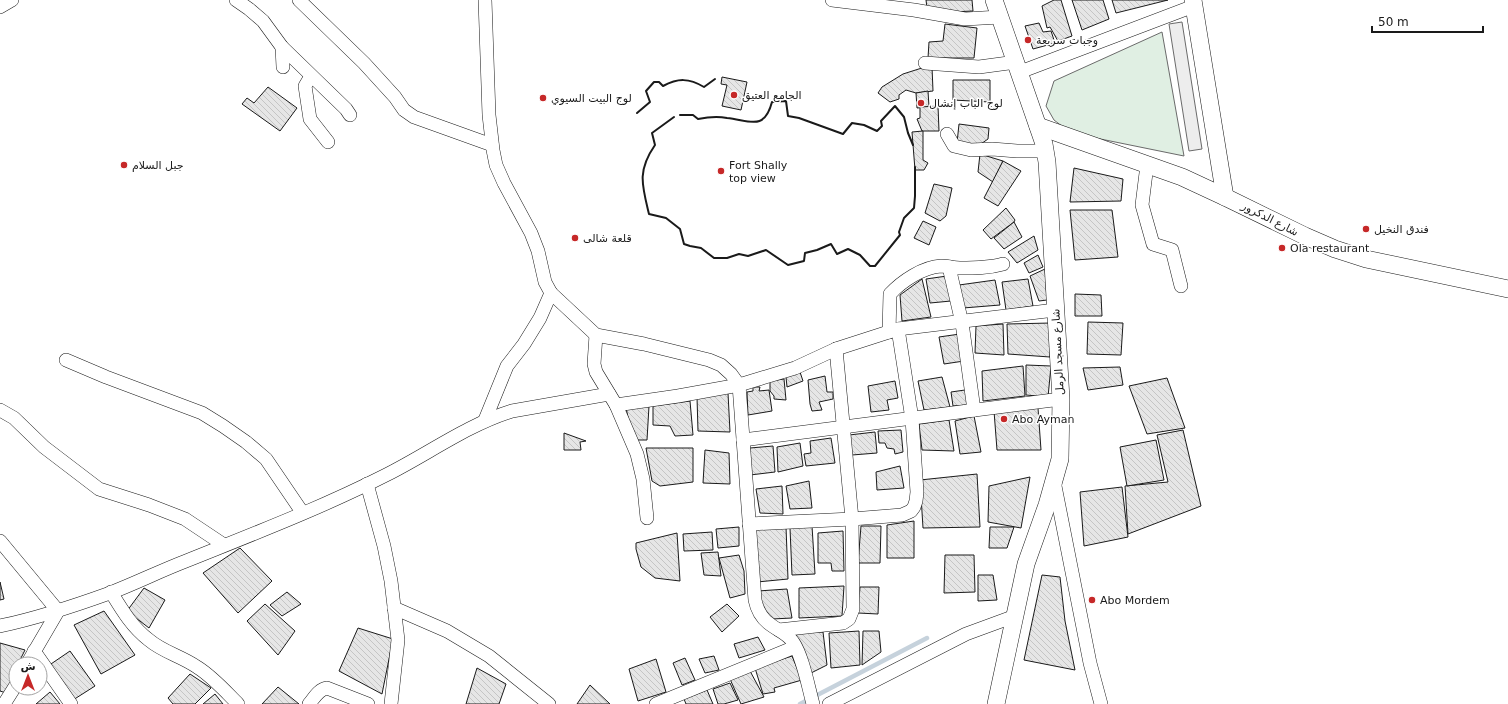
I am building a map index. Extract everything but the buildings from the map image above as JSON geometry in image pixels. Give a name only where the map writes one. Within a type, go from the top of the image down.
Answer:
[{"type":"street","points":[[0,7],[12,0]]},
{"type":"street","points":[[236,0],[263,21],[282,47],[346,109],[350,115]]},
{"type":"street","points":[[299,0],[364,63],[395,97],[404,110],[414,117],[492,145]]},
{"type":"street","points":[[485,0],[492,145],[496,165],[504,184],[531,233],[538,251],[545,282],[551,293],[596,335],[644,344],[709,360],[721,365],[731,374],[739,385],[754,600],[757,609],[770,625],[789,637],[795,647],[813,704]]},
{"type":"street","points":[[832,0],[914,10],[965,19],[1000,17]]},
{"type":"street","name":"شارع مسجد الرمل","points":[[994,0],[1038,126],[1045,151],[1061,399],[1060,459],[1047,505],[1026,564],[996,704]]},
{"type":"street","points":[[925,63],[979,67],[1018,67],[1193,3],[1225,197]]},
{"type":"street","points":[[282,47],[283,67]]},
{"type":"street","points":[[311,76],[305,86],[310,119],[328,142]]},
{"type":"street","name":"شارع الدكرور","points":[[1038,126],[1182,177],[1335,249],[1366,259],[1508,289]]},
{"type":"street","points":[[947,134],[954,146],[971,150],[992,149],[1045,151]]},
{"type":"street","points":[[1147,165],[1142,205],[1147,225],[1153,244],[1172,250],[1181,286]]},
{"type":"street","points":[[749,524],[902,515],[911,511],[916,501],[917,492],[912,419],[894,331],[890,294],[902,282],[920,272],[940,266],[990,268],[1003,264]]},
{"type":"street","points":[[949,267],[962,323],[974,410]]},
{"type":"street","points":[[485,420],[507,366],[524,344],[540,318],[551,293]]},
{"type":"street","points":[[0,626],[58,611],[111,592],[224,546],[367,484],[485,420],[512,411],[612,399],[678,396],[739,385],[795,368],[836,349],[894,331],[1055,310]]},
{"type":"street","points":[[596,335],[594,364],[596,372],[612,399],[637,454],[644,478],[647,518]]},
{"type":"street","points":[[779,630],[842,624],[849,619],[853,609],[852,519],[836,349]]},
{"type":"street","points":[[66,360],[106,377],[202,413],[223,426],[246,442],[266,459],[302,512]]},
{"type":"street","points":[[743,440],[1061,399]]},
{"type":"street","points":[[0,410],[14,418],[44,447],[99,489],[149,505],[185,519],[224,546]]},
{"type":"street","points":[[1054,481],[1090,663],[1101,704]]},
{"type":"street","points":[[367,484],[384,546],[398,640],[391,704]]},
{"type":"street","points":[[0,541],[58,611]]},
{"type":"street","points":[[111,592],[135,629],[162,650],[180,657],[197,667],[218,683],[238,704]]},
{"type":"street","points":[[394,608],[447,631],[489,656],[549,704]]},
{"type":"street","points":[[31,656],[58,611]]},
{"type":"street","points":[[829,704],[966,634],[1015,616]]},
{"type":"street","points":[[656,704],[795,647]]},
{"type":"street","points":[[34,651],[71,704]]},
{"type":"street","points":[[309,704],[323,688],[327,688],[368,704]]},
{"type":"green space","points":[[1162,32],[1184,156],[1071,133],[1054,120],[1046,106],[1054,81]]},
{"type":"shaded area","points":[[1182,22],[1202,149],[1189,151],[1169,24]]},
{"type":"waterway","points":[[800,704],[927,638]]},
{"type":"wall","points":[[637,113],[650,102],[646,91],[654,82],[659,82],[663,86],[679,80],[684,80],[704,87],[715,79]]},
{"type":"wall","points":[[680,115],[693,115],[698,119],[720,117],[755,122],[760,121],[765,117],[772,102],[786,101],[788,116],[799,118],[843,134],[852,123],[864,125],[877,131],[882,126],[881,121],[895,106],[904,117],[913,145]]},
{"type":"wall","points":[[674,117],[652,133],[655,145],[649,154],[643,171],[644,195],[649,214],[666,218],[680,229],[684,244],[701,248],[714,258],[727,258],[739,254],[748,256],[766,250],[788,265],[804,261],[805,253],[831,244],[837,254],[848,249],[860,255],[870,266],[875,266],[900,235],[899,232],[904,218],[914,208],[915,167]]},
{"type":"place","name":"وجبات سريعة","points":[[1028,40]]},
{"type":"place","name":"الجامع العتيق","points":[[734,95]]},
{"type":"place","name":"لوج البيت السيوي","points":[[543,98]]},
{"type":"place","name":"لوج الباب إنشال","points":[[921,103]]},
{"type":"place","name":"جبل السلام","points":[[124,165]]},
{"type":"place","name":"Fort Shally top view","points":[[721,171]]},
{"type":"place","name":"فندق النخيل","points":[[1366,229]]},
{"type":"place","name":"قلعة شالى","points":[[575,238]]},
{"type":"place","name":"Ola restaurant","points":[[1282,248]]},
{"type":"place","name":"Abo Ayman","points":[[1004,419]]},
{"type":"place","name":"Abo Mordem","points":[[1092,600]]}]
